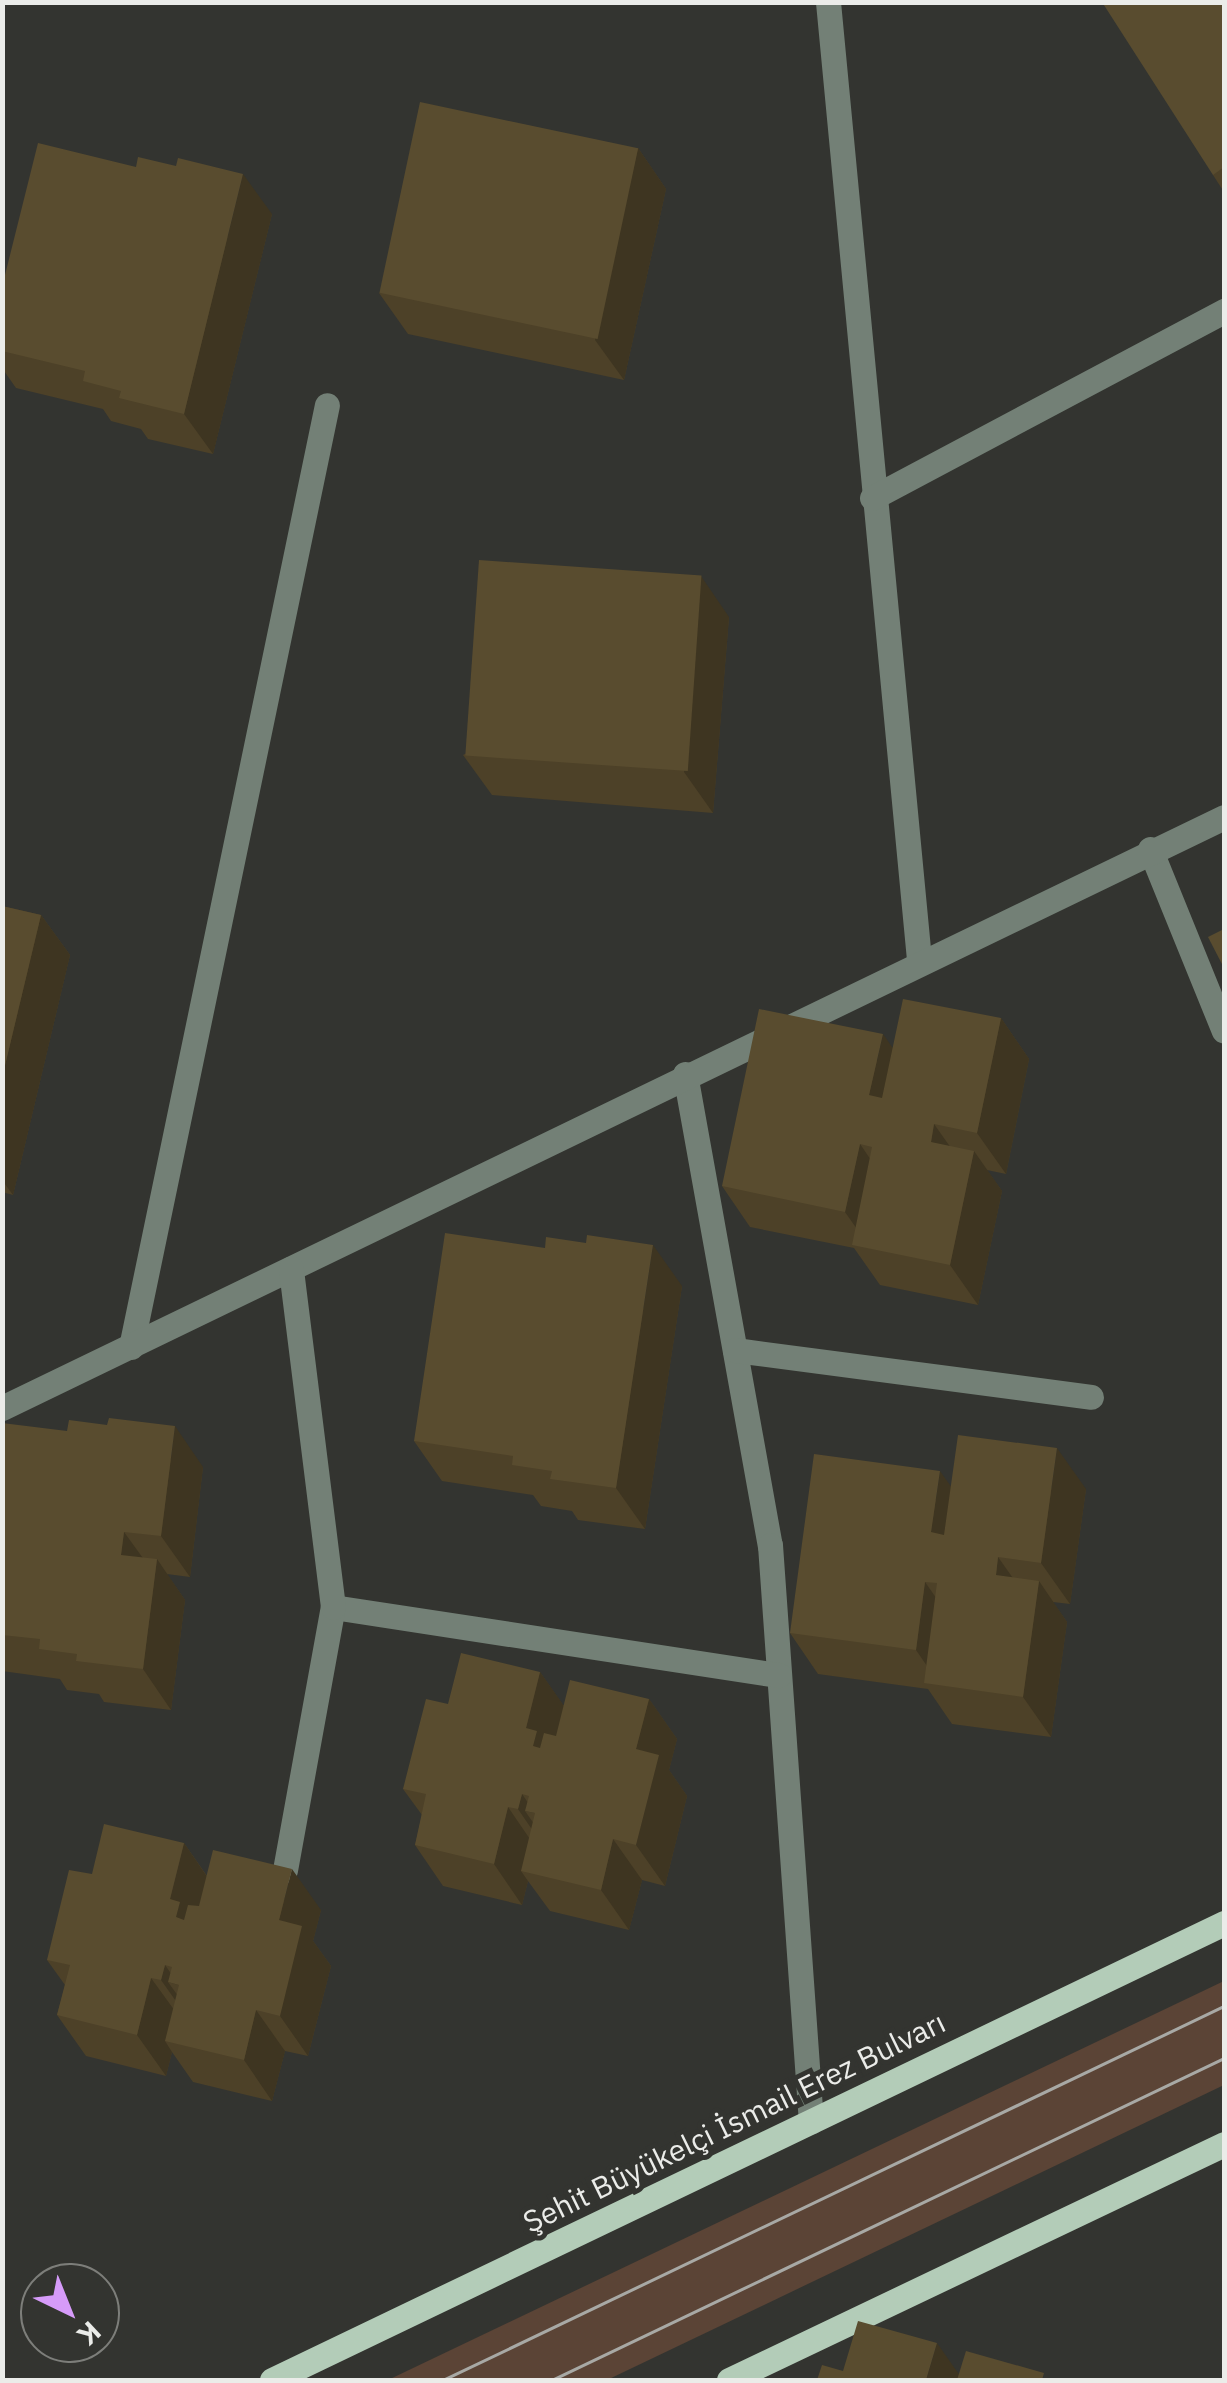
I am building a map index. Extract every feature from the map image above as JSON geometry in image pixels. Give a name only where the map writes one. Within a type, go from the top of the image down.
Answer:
[{"type":"main road","name":"Şehit Büyükelçi İsmail Erez Bulvarı","points":[[272,2380],[1224,1923]]},
{"type":"main road","points":[[729,2380],[1224,2144]]},
{"type":"street","points":[[828,2],[872,498],[919,960]]},
{"type":"street","points":[[872,498],[1224,312]]},
{"type":"street","points":[[131,1347],[327,405]]},
{"type":"street","points":[[2,1408],[919,960],[1224,817]]},
{"type":"street","points":[[1150,849],[1224,1031]]},
{"type":"street","points":[[686,1074],[770,1545],[811,2122]]},
{"type":"street","points":[[286,1870],[333,1606],[291,1269]]},
{"type":"street","points":[[735,1350],[1090,1397]]},
{"type":"street","points":[[333,1606],[779,1675]]},
{"type":"shaded area","points":[[1224,1981],[1224,2085],[607,2380],[388,2380]]},
{"type":"building","points":[[1102,2],[1224,2],[1224,167],[1213,175]]},
{"type":"building","points":[[420,102],[638,148],[598,339],[379,293]]},
{"type":"building","points":[[38,143],[136,167],[138,157],[176,166],[178,158],[243,174],[184,414],[119,398],[121,391],[83,381],[85,371],[2,351],[2,287]]},
{"type":"building","points":[[479,560],[701,576],[688,771],[465,756]]},
{"type":"building","points":[[2,906],[41,915],[2,1078]]},
{"type":"building","points":[[1224,929],[1224,968],[1208,937]]},
{"type":"building","points":[[903,999],[1001,1018],[977,1133],[934,1124],[931,1142],[974,1151],[950,1265],[852,1245],[872,1147],[860,1144],[845,1212],[722,1186],[759,1009],[883,1034],[869,1095],[882,1098]]},
{"type":"building","points":[[445,1233],[545,1248],[546,1237],[586,1243],[587,1235],[653,1245],[616,1488],[550,1479],[552,1471],[512,1465],[513,1456],[414,1441]]},
{"type":"building","points":[[109,1418],[175,1426],[161,1536],[124,1532],[121,1555],[157,1559],[143,1669],[76,1661],[77,1654],[39,1649],[40,1639],[2,1635],[2,1423],[67,1431],[69,1420],[107,1425]]},
{"type":"building","points":[[958,1435],[1057,1448],[1041,1563],[998,1557],[996,1575],[1039,1581],[1023,1697],[924,1683],[937,1583],[925,1582],[916,1650],[790,1633],[814,1454],[940,1471],[931,1532],[944,1535]]},
{"type":"building","points":[[461,1653],[540,1672],[526,1728],[537,1731],[533,1746],[540,1748],[544,1733],[556,1736],[570,1680],[649,1699],[636,1749],[659,1755],[636,1845],[613,1839],[601,1890],[521,1871],[535,1813],[525,1811],[529,1796],[522,1794],[518,1809],[508,1807],[494,1864],[415,1845],[426,1794],[403,1789],[426,1699],[448,1704]]},
{"type":"building","points":[[104,1824],[184,1843],[170,1899],[180,1902],[176,1917],[184,1920],[188,1905],[199,1906],[213,1850],[292,1869],[279,1920],[302,1926],[280,2016],[256,2010],[244,2060],[165,2041],[179,1985],[168,1982],[172,1967],[165,1965],[161,1980],[151,1978],[137,2035],[57,2015],[70,1965],[47,1960],[69,1870],[92,1874]]},
{"type":"building","points":[[858,2321],[937,2343],[926,2380],[817,2380],[822,2365],[843,2371]]},
{"type":"building","points":[[966,2351],[1044,2373],[1042,2380],[957,2380]]},
{"type":"tram line","points":[[443,2380],[1224,2006]]},
{"type":"tram line","points":[[552,2380],[1224,2058]]}]
